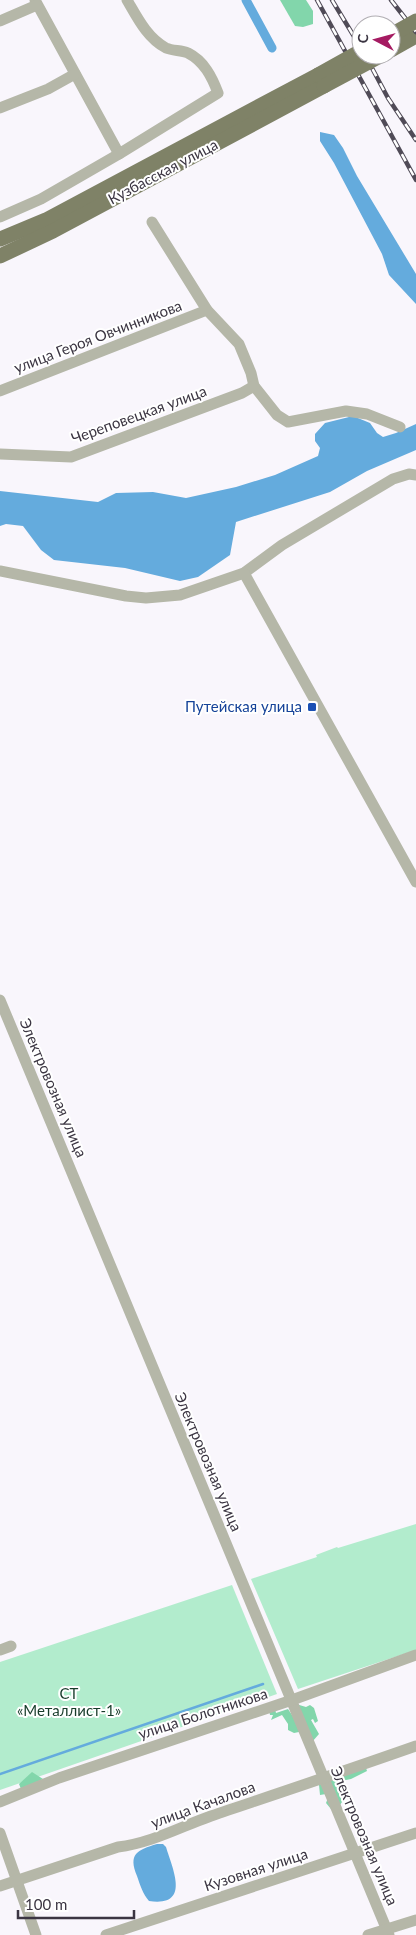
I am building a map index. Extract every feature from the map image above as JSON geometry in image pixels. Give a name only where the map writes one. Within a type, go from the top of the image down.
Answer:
[{"type":"main road","points":[[401,29],[416,21]]},
{"type":"main road","points":[[401,44],[416,36]]},
{"type":"main road","points":[[321,80],[351,58]]},
{"type":"main road","points":[[321,80],[358,65]]},
{"type":"main road","name":"Кузбасская улица","points":[[0,239],[46,220],[321,80]]},
{"type":"main road","name":"Кузбасская улица","points":[[0,256],[53,231],[321,80]]},
{"type":"street","points":[[0,217],[41,198],[119,154],[218,93],[210,74],[199,62],[189,54],[167,48],[154,39],[143,26],[127,0]]},
{"type":"street","points":[[0,21],[36,2],[119,154]]},
{"type":"street","points":[[0,108],[48,89],[75,74]]},
{"type":"street","points":[[152,222],[207,310],[239,344],[251,373],[254,386],[277,416],[288,422],[346,411],[367,414],[400,427]]},
{"type":"street","name":"улица Героя Овчинникова","points":[[0,391],[207,310]]},
{"type":"street","name":"Череповецкая улица","points":[[0,454],[71,457],[242,393],[254,386]]},
{"type":"street","points":[[0,570],[106,593],[146,598],[180,595],[244,573],[282,545],[393,479],[410,474],[416,475]]},
{"type":"street","points":[[244,573],[416,882]]},
{"type":"street","name":"Электровозная улица","points":[[0,1000],[388,1932]]},
{"type":"street","name":"улица Болотникова","points":[[0,1802],[59,1778],[292,1700],[416,1655]]},
{"type":"street","name":"улица Качалова","points":[[0,1886],[118,1847],[136,1845],[154,1839],[191,1823],[416,1746]]},
{"type":"street","points":[[0,1833],[36,1935]]},
{"type":"street","name":"Кузовная улица","points":[[106,1935],[416,1833]]},
{"type":"street","points":[[368,1935],[388,1932],[416,1920]]},
{"type":"green space","points":[[280,0],[306,0],[313,11],[313,24],[303,27],[295,26]]},
{"type":"green space","points":[[416,1524],[416,1650],[298,1689],[251,1579],[317,1557],[316,1555],[337,1547]]},
{"type":"green space","name":"СТ «Металлист-1»","points":[[232,1585],[277,1694],[0,1790],[0,1662]]},
{"type":"green space","points":[[296,1704],[306,1707],[310,1705],[314,1708],[318,1721],[315,1723],[313,1719],[311,1720],[319,1734],[312,1742],[299,1732],[294,1733],[288,1730],[288,1724],[282,1715],[271,1720],[273,1715],[270,1715],[269,1710],[275,1709],[276,1713],[288,1709],[294,1718]]},
{"type":"green space","points":[[366,1768],[367,1771],[351,1779],[336,1782],[342,1802],[338,1808],[331,1809],[326,1803],[329,1795],[320,1795],[319,1785],[328,1780]]},
{"type":"green space","points":[[32,1772],[43,1779],[21,1789],[19,1784]]},
{"type":"water","points":[[320,132],[334,135],[343,148],[357,176],[416,274],[416,304],[389,275],[382,254],[334,163],[320,141]]},
{"type":"water","points":[[353,416],[370,423],[377,433],[383,437],[416,424],[416,450],[367,471],[330,492],[236,522],[230,555],[198,577],[180,581],[125,568],[54,560],[41,550],[23,526],[6,524],[0,526],[0,491],[98,502],[116,493],[153,492],[186,498],[236,487],[275,475],[318,456],[320,448],[315,441],[315,434],[325,423]]},
{"type":"water","points":[[163,1844],[166,1847],[175,1876],[175,1893],[170,1898],[162,1901],[149,1901],[143,1892],[134,1869],[134,1858],[144,1848]]},
{"type":"waterway","points":[[246,0],[272,48]]},
{"type":"waterway","points":[[0,1774],[263,1684]]},
{"type":"railway","points":[[317,0],[416,180]]},
{"type":"railway","points":[[332,0],[351,31]]},
{"type":"railway","points":[[391,0],[416,32]]},
{"type":"railway","points":[[370,65],[388,98],[416,140]]},
{"type":"place","name":"Путейская улица","points":[[312,707]]}]
